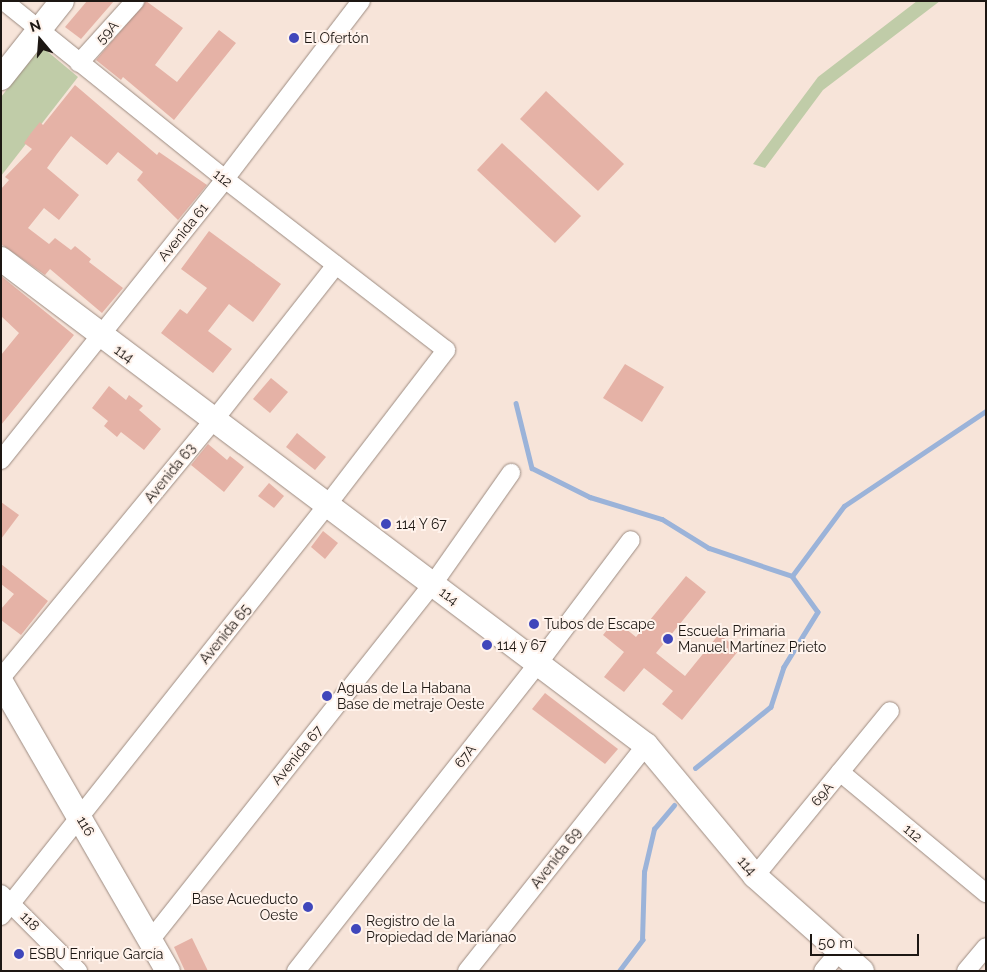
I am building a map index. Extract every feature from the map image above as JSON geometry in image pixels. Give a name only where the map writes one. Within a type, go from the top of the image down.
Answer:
[{"type":"main road","points":[[1,78],[62,1]]},
{"type":"main road","name":"114","points":[[1,259],[100,336],[540,662],[646,745],[754,876],[862,971]]},
{"type":"main road","name":"116","points":[[1,682],[152,938],[168,971]]},
{"type":"street","name":"112","points":[[4,1],[225,179],[446,350]]},
{"type":"street","name":"59A","points":[[79,63],[135,1]]},
{"type":"street","name":"Avenida 61","points":[[1,460],[225,179],[361,1]]},
{"type":"street","name":"Avenida 63","points":[[1,678],[214,420],[336,265]]},
{"type":"street","name":"Avenida 65","points":[[4,904],[80,815],[328,504],[446,350]]},
{"type":"street","name":"Avenida 67","points":[[152,938],[433,584],[511,473]]},
{"type":"street","name":"67A","points":[[296,971],[540,662],[631,540]]},
{"type":"street","name":"69A","points":[[754,876],[890,711]]},
{"type":"street","name":"Avenida 69","points":[[466,971],[646,745]]},
{"type":"street","name":"112","points":[[840,772],[986,894]]},
{"type":"street","name":"118","points":[[4,904],[78,971]]},
{"type":"street","points":[[966,971],[986,947]]},
{"type":"street","points":[[823,971],[839,952]]},
{"type":"green space","points":[[917,1],[940,1],[823,90],[765,168],[753,164],[818,77]]},
{"type":"green space","points":[[41,46],[78,77],[1,176],[1,97]]},
{"type":"building","points":[[87,1],[114,1],[81,39],[65,27]]},
{"type":"building","points":[[146,1],[183,28],[155,65],[177,82],[219,30],[236,43],[174,120],[123,77],[121,80],[96,60]]},
{"type":"building","points":[[75,85],[157,155],[159,152],[207,185],[178,220],[137,180],[143,172],[118,152],[107,165],[71,136],[47,168],[79,195],[59,220],[44,208],[28,228],[49,244],[55,238],[71,250],[75,246],[91,259],[89,262],[123,288],[102,313],[50,269],[45,275],[1,244],[1,189],[9,180],[5,177],[32,149],[24,143],[31,133],[40,122],[43,125]]},
{"type":"building","points":[[546,91],[624,164],[598,191],[520,119]]},
{"type":"building","points":[[502,143],[581,216],[555,243],[477,170]]},
{"type":"building","points":[[209,231],[281,284],[253,322],[229,304],[208,331],[232,349],[213,373],[161,333],[180,309],[187,314],[207,288],[181,269]]},
{"type":"building","points":[[1,276],[74,335],[1,425],[1,355],[19,333],[1,316]]},
{"type":"building","points":[[625,364],[664,387],[642,422],[603,398]]},
{"type":"building","points":[[271,378],[288,392],[270,413],[253,399]]},
{"type":"building","points":[[109,386],[126,400],[129,395],[143,406],[139,410],[161,429],[144,450],[121,432],[117,437],[104,426],[108,421],[92,408]]},
{"type":"building","points":[[297,433],[326,457],[315,470],[286,447]]},
{"type":"building","points":[[208,444],[227,460],[230,456],[244,467],[224,492],[191,465]]},
{"type":"building","points":[[269,483],[284,496],[274,508],[258,496]]},
{"type":"building","points":[[1,502],[19,515],[1,539]]},
{"type":"building","points":[[323,531],[338,543],[325,559],[311,547]]},
{"type":"building","points":[[1,564],[48,601],[21,635],[1,620],[1,609],[14,594],[1,584]]},
{"type":"building","points":[[686,576],[706,592],[656,653],[685,676],[719,634],[739,650],[682,720],[662,704],[673,691],[644,668],[624,692],[604,677],[624,652],[603,635],[615,620],[636,637]]},
{"type":"building","points":[[545,693],[618,749],[605,764],[532,709]]},
{"type":"building","points":[[192,938],[208,971],[185,971],[174,947]]},
{"type":"waterway","points":[[516,403],[532,468],[590,497],[662,519],[709,548],[792,576],[818,612],[784,667],[771,707],[696,768]]},
{"type":"waterway","points":[[792,576],[844,506],[986,411]]},
{"type":"waterway","points":[[619,971],[642,940],[644,872],[654,829],[674,805]]},
{"type":"place","name":"El Ofertón","points":[[294,38]]},
{"type":"place","name":"114 Y 67","points":[[386,524]]},
{"type":"place","name":"Tubos de Escape","points":[[534,624]]},
{"type":"place","name":"Escuela Primaria Manuel Martínez Prieto","points":[[668,639]]},
{"type":"place","name":"114 y 67","points":[[487,645]]},
{"type":"place","name":"Aguas de La Habana Base de metraje Oeste","points":[[327,696]]},
{"type":"place","name":"Base Acueducto Oeste","points":[[308,907]]},
{"type":"place","name":"Registro de la Propiedad de Marianao","points":[[356,929]]},
{"type":"place","name":"ESBU Enrique García","points":[[19,954]]}]
